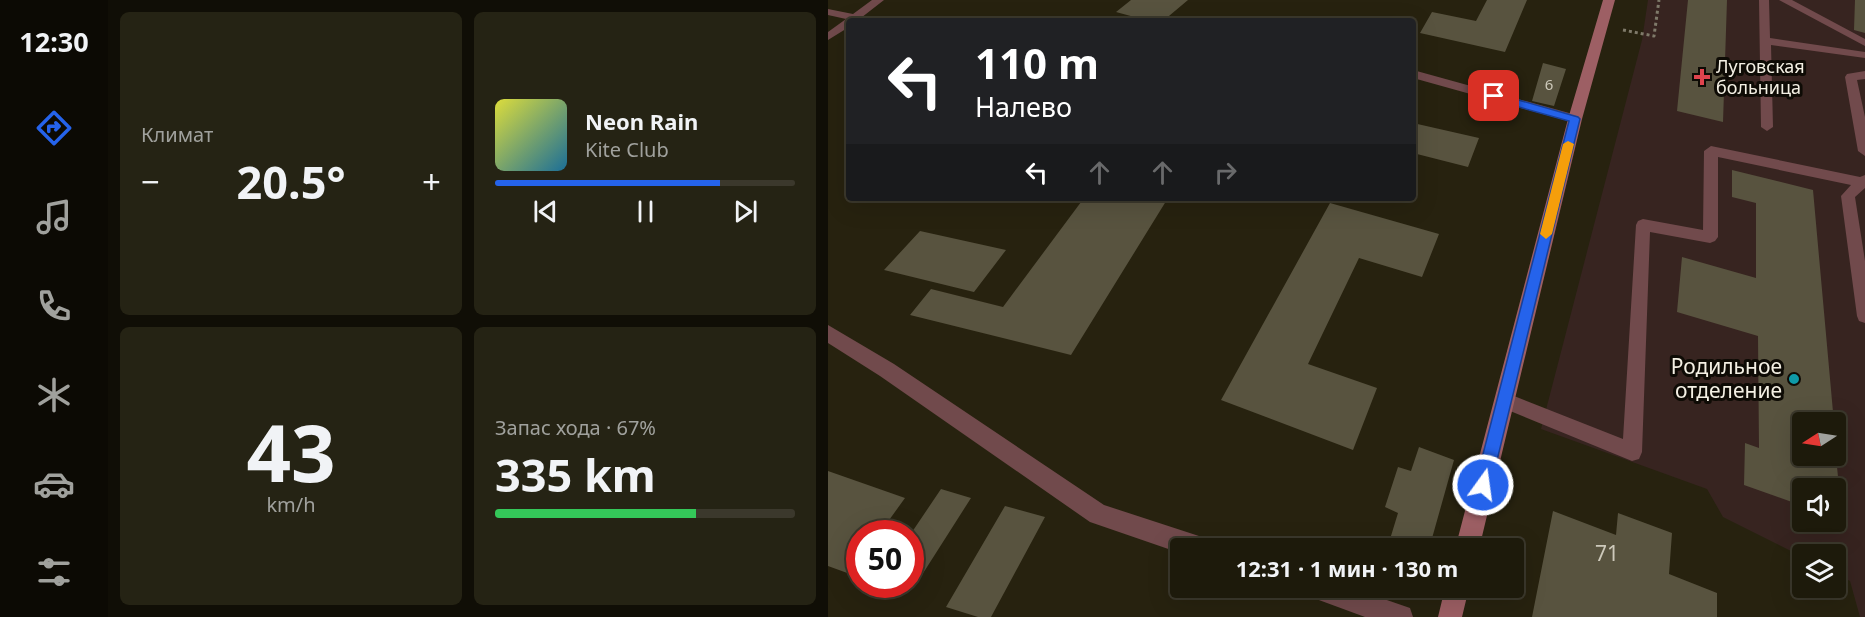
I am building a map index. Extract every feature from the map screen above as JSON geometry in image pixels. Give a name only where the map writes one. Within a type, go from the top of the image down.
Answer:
[{"type":"main road","points":[[1470,538],[1575,119],[1609,0]]},
{"type":"main road","points":[[1450,617],[1455,598]]},
{"type":"street","points":[[828,333],[887,370],[1098,514],[1170,538]]},
{"type":"street","points":[[1345,598],[1401,617]]},
{"type":"lane","points":[[828,12],[854,17],[879,0]]},
{"type":"lane","points":[[1764,0],[1767,126]]},
{"type":"lane","points":[[1784,0],[1865,43]]},
{"type":"lane","points":[[828,37],[846,23]]},
{"type":"lane","points":[[1765,41],[1865,55]]},
{"type":"lane","points":[[1416,75],[1575,119]]},
{"type":"lane","points":[[1865,75],[1851,77],[1865,150]]},
{"type":"lane","points":[[1504,400],[1632,452],[1643,225],[1710,237],[1712,151],[1864,181]]},
{"type":"lane","points":[[1864,181],[1848,196],[1865,316]]},
{"type":"path","points":[[1623,30],[1654,36],[1659,0]]},
{"type":"shaded area","points":[[1648,0],[1865,0],[1865,617],[1860,617],[1850,581],[1846,579],[1846,544],[1792,544],[1792,552],[1723,517],[1707,489],[1541,429],[1642,40]]},
{"type":"building","points":[[1131,0],[1188,0],[1167,18],[1138,18],[1116,12]]},
{"type":"building","points":[[1487,0],[1527,0],[1505,52],[1420,33],[1432,12],[1476,21]]},
{"type":"building","name":"Луговская больница","points":[[1688,0],[1727,0],[1723,122],[1677,111]]},
{"type":"building","points":[[1855,0],[1865,0],[1865,33],[1854,30]]},
{"type":"building","points":[[1543,63],[1566,69],[1554,106],[1532,101]]},
{"type":"building","points":[[1416,124],[1479,138],[1468,167],[1416,154]]},
{"type":"building","name":"Родильное отделение","points":[[1732,170],[1813,190],[1833,412],[1792,412],[1792,466],[1837,466],[1838,478],[1792,478],[1792,502],[1744,485],[1745,443],[1759,448],[1758,336],[1677,312],[1682,257],[1756,278],[1756,203],[1732,197]]},
{"type":"building","points":[[1082,201],[1166,201],[1071,355],[910,315],[931,289],[1003,307]]},
{"type":"building","points":[[1330,203],[1439,234],[1422,277],[1359,258],[1308,364],[1377,388],[1353,450],[1221,400]]},
{"type":"building","points":[[920,231],[1006,250],[974,292],[884,270]]},
{"type":"building","points":[[1419,447],[1454,460],[1432,538],[1390,538],[1398,513],[1385,507],[1398,467],[1411,471]]},
{"type":"building","points":[[828,471],[905,498],[889,520],[846,520],[846,573],[828,566]]},
{"type":"building","points":[[941,489],[971,498],[924,572],[924,520],[920,520]]},
{"type":"building","points":[[1005,506],[1045,517],[991,617],[978,617],[946,607]]},
{"type":"building","points":[[1553,511],[1616,535],[1618,513],[1672,533],[1669,574],[1717,593],[1717,617],[1532,617]]},
{"type":"slow traffic","points":[[1546,234],[1568,144]]},
{"type":"place","name":"Луговская больница","points":[[1702,77]]},
{"type":"place","name":"Родильное отделение","points":[[1794,379]]},
{"type":"route","points":[[1483,485],[1575,119],[1494,96]]}]
